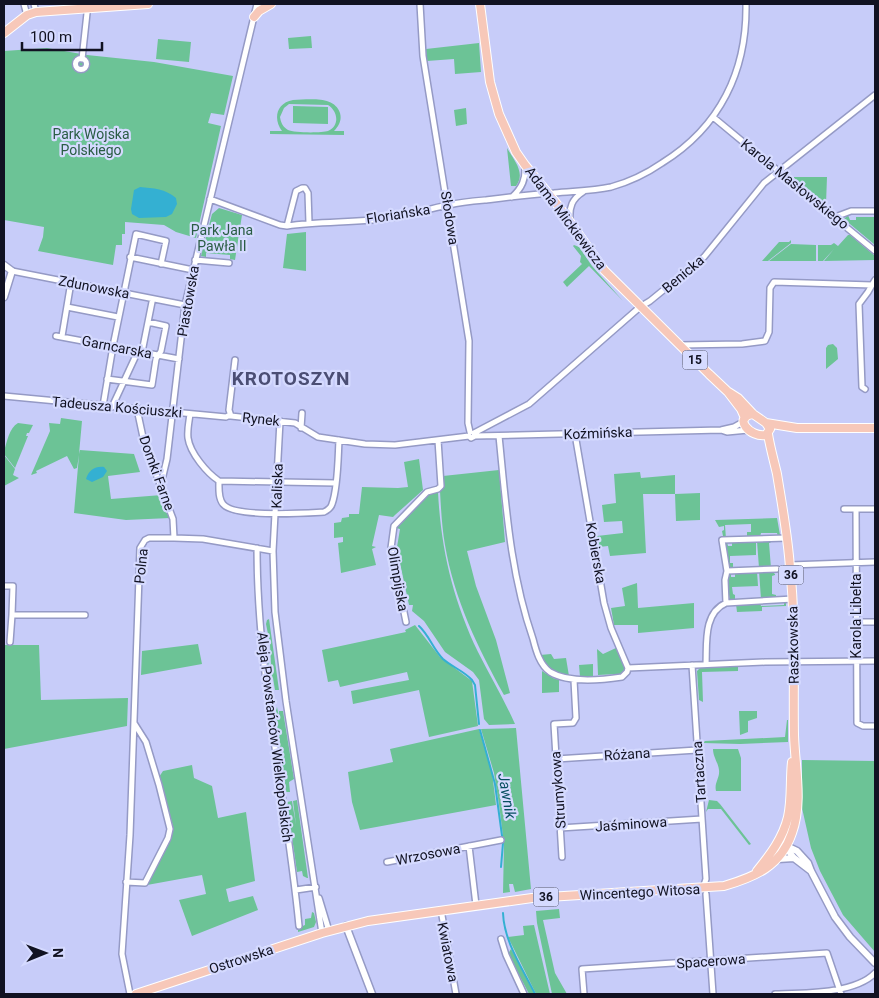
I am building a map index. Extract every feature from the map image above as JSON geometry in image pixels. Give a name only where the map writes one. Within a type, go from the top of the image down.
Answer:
[{"type":"main road","points":[[4,33],[35,8],[148,4]]},
{"type":"main road","points":[[254,17],[259,11],[272,4]]},
{"type":"main road","name":"Adama Mickiewicza","points":[[480,4],[488,72],[496,105],[508,134],[525,165],[549,193],[604,270],[727,391],[741,408],[744,420]]},
{"type":"main road","name":"Adama Mickiewicza","points":[[727,391],[738,398],[752,414]]},
{"type":"main road","points":[[744,420],[748,414],[752,414]]},
{"type":"main road","name":"15","points":[[752,414],[766,423],[797,428],[875,428]]},
{"type":"main road","name":"15","points":[[744,420],[748,430]]},
{"type":"main road","name":"Raszkowska","points":[[766,423],[770,427],[768,433],[777,474],[787,538],[793,599],[797,798],[792,835],[782,844]]},
{"type":"main road","name":"15","points":[[759,435],[797,428]]},
{"type":"main road","points":[[748,430],[759,435]]},
{"type":"main road","name":"Raszkowska","points":[[759,435],[765,446],[772,478],[778,490]]},
{"type":"main road","name":"Raszkowska","points":[[782,844],[788,816],[795,742]]},
{"type":"main road","name":"Wincentego Witosa","points":[[346,926],[441,910],[537,898],[707,890],[737,882],[771,866],[778,859],[782,844]]},
{"type":"main road","name":"36","points":[[755,875],[782,844]]},
{"type":"main road","name":"Ostrowska","points":[[136,994],[346,926]]},
{"type":"street","points":[[24,4],[27,15]]},
{"type":"street","name":"Piastowska","points":[[161,484],[166,466],[185,305],[257,4]]},
{"type":"street","name":"Słodowa","points":[[420,4],[422,40],[469,341],[468,423],[472,434]]},
{"type":"street","name":"Floriańska","points":[[210,199],[276,224],[287,226],[397,217],[448,205],[586,190],[627,182],[650,171],[681,150],[713,117],[727,94],[741,58],[746,29],[746,4]]},
{"type":"street","points":[[82,59],[87,6]]},
{"type":"street","name":"Benicka","points":[[472,434],[529,404],[640,307],[704,257],[764,183],[875,95]]},
{"type":"street","name":"Karola Masłowskiego","points":[[713,117],[875,252]]},
{"type":"street","points":[[511,197],[524,182],[526,176],[525,165]]},
{"type":"street","points":[[287,226],[296,191],[302,188],[305,188],[308,193],[311,223]]},
{"type":"street","points":[[570,222],[570,206],[573,200],[586,190]]},
{"type":"street","points":[[835,217],[851,211],[875,211]]},
{"type":"street","points":[[103,406],[118,317],[136,234],[166,241],[161,264]]},
{"type":"street","points":[[130,257],[193,270]]},
{"type":"street","points":[[195,260],[229,263]]},
{"type":"street","name":"Zdunowska","points":[[4,265],[12,271],[185,305]]},
{"type":"street","points":[[4,297],[12,271]]},
{"type":"street","points":[[62,336],[71,282]]},
{"type":"street","points":[[679,345],[742,344],[765,341],[769,332],[770,288],[774,282],[874,282]]},
{"type":"street","points":[[865,389],[862,387],[859,304],[874,282]]},
{"type":"street","points":[[112,407],[140,352],[152,302]]},
{"type":"street","points":[[67,307],[118,317]]},
{"type":"street","points":[[107,380],[152,385],[156,359],[161,351],[166,326],[148,322]]},
{"type":"street","name":"Garncarska","points":[[56,336],[179,359]]},
{"type":"street","name":"Rynek","points":[[235,360],[230,414],[232,416],[295,423],[301,428]]},
{"type":"street","name":"Tadeusza Kościuszki","points":[[4,396],[226,417],[230,414]]},
{"type":"street","name":"Domki Farne","points":[[137,409],[144,442],[173,519],[174,538]]},
{"type":"street","points":[[301,428],[302,413]]},
{"type":"street","points":[[190,414],[189,443],[197,458],[218,481],[221,499],[227,508],[236,510],[276,514],[324,512],[328,510],[332,504],[336,483],[339,440]]},
{"type":"street","name":"Koźmińska","points":[[301,428],[318,438],[384,445],[472,434],[498,436],[721,430],[734,427],[744,420]]},
{"type":"street","name":"Kaliska","points":[[273,551],[280,421]]},
{"type":"street","name":"Koźmińska","points":[[721,430],[727,432],[748,430]]},
{"type":"street","name":"Kobierska","points":[[576,434],[604,603],[611,628],[628,668]]},
{"type":"street","points":[[498,436],[510,550],[528,627],[543,666],[552,673],[574,680],[622,677],[628,668],[794,661],[875,661]]},
{"type":"street","name":"Olimpijska","points":[[406,622],[391,546],[396,524],[426,493],[438,489],[440,486],[436,440]]},
{"type":"street","points":[[218,481],[336,483]]},
{"type":"street","points":[[844,509],[875,509]]},
{"type":"street","name":"Karola Libelta","points":[[856,509],[857,723],[863,726],[875,726]]},
{"type":"street","name":"Polna","points":[[130,994],[122,954],[130,835],[140,548],[145,540],[149,538],[174,538],[203,539],[273,551]]},
{"type":"street","points":[[726,603],[725,580],[727,571],[722,540],[787,538]]},
{"type":"street","name":"Aleja Powstańców Wielkopolskich","points":[[257,548],[260,613],[266,677],[296,890],[299,926]]},
{"type":"street","name":"Aleja Powstańców Wielkopolskich","points":[[273,551],[275,612],[279,650],[316,887],[326,932]]},
{"type":"street","points":[[790,565],[875,562]]},
{"type":"street","points":[[727,571],[777,568]]},
{"type":"street","points":[[4,586],[13,586],[10,642]]},
{"type":"street","points":[[706,664],[708,623],[719,607],[726,603],[793,599]]},
{"type":"street","points":[[12,615],[85,615]]},
{"type":"street","points":[[856,622],[875,622]]},
{"type":"street","name":"Tartaczna","points":[[692,665],[713,994]]},
{"type":"street","name":"Strumykowa","points":[[562,857],[554,724],[573,722],[576,718],[574,680]]},
{"type":"street","points":[[126,882],[145,882],[168,838],[170,829],[146,742],[134,722]]},
{"type":"street","name":"Różana","points":[[556,759],[697,750]]},
{"type":"street","name":"Jaśminowa","points":[[560,828],[702,819]]},
{"type":"street","points":[[792,835],[797,851]]},
{"type":"street","name":"Wrzosowa","points":[[387,862],[501,840]]},
{"type":"street","points":[[782,844],[797,851],[808,863],[835,917],[850,937],[875,963]]},
{"type":"street","points":[[782,844],[794,858],[811,871]]},
{"type":"street","name":"Wrzosowa","points":[[469,846],[476,905]]},
{"type":"street","points":[[778,859],[794,858]]},
{"type":"street","points":[[296,890],[316,887]]},
{"type":"street","name":"Kwiatowa","points":[[441,910],[456,994]]},
{"type":"street","points":[[346,926],[372,994]]},
{"type":"street","points":[[501,939],[506,955],[524,994]]},
{"type":"street","name":"Spacerowa","points":[[584,994],[582,969],[827,953],[840,991]]},
{"type":"street","points":[[775,994],[840,991],[866,981],[875,973]]},
{"type":"green space","points":[[311,36],[312,48],[289,49],[288,38]]},
{"type":"green space","points":[[158,39],[191,42],[189,62],[156,59]]},
{"type":"green space","points":[[479,43],[481,72],[455,74],[454,59],[427,61],[426,49]]},
{"type":"green space","name":"Park Wojska Polskiego","points":[[47,48],[87,55],[154,62],[233,76],[224,115],[211,113],[208,123],[221,126],[196,238],[176,232],[164,225],[125,222],[125,234],[122,234],[122,245],[116,245],[113,265],[38,251],[44,227],[4,220],[4,51]]},
{"type":"green space","points":[[312,99],[332,103],[337,107],[341,116],[340,123],[334,131],[344,131],[344,135],[270,134],[270,131],[282,131],[277,117],[280,108],[287,102]],"holes":[[[289,104],[328,105],[336,115],[336,122],[332,129],[328,131],[291,131],[282,125],[280,117],[284,108]]]},
{"type":"green space","points":[[293,106],[328,107],[328,124],[293,123]]},
{"type":"green space","points":[[466,108],[467,124],[456,126],[454,110]]},
{"type":"green space","points":[[507,148],[516,162],[519,171],[519,181],[516,186],[511,186]]},
{"type":"green space","points":[[793,177],[827,177],[826,204]]},
{"type":"green space","name":"Park Jana Pawła II","points":[[219,208],[242,215],[235,260],[230,259],[230,255],[206,253],[206,257],[201,256],[212,214]]},
{"type":"green space","points":[[848,215],[850,220],[856,220],[856,217],[875,217],[875,245],[844,219]]},
{"type":"green space","points":[[306,232],[306,271],[283,268],[287,234]]},
{"type":"green space","points":[[848,235],[875,256],[875,260],[824,261],[834,249],[823,261],[818,261],[818,245],[831,245],[834,243],[838,246]]},
{"type":"green space","points":[[791,240],[791,243],[768,261],[762,261],[779,242],[789,242]]},
{"type":"green space","points":[[791,244],[816,245],[816,261],[769,261]]},
{"type":"green space","points":[[574,245],[579,247],[592,266],[623,301],[589,266],[567,287],[563,282],[582,264],[580,262],[581,256]]},
{"type":"green space","points":[[833,344],[837,348],[838,359],[826,369],[826,348],[828,345]]},
{"type":"green space","points":[[61,418],[82,421],[79,454],[80,450],[134,454],[140,472],[108,476],[111,499],[162,495],[170,518],[126,520],[74,513],[79,455],[77,468],[74,469],[67,456],[31,475],[50,431],[49,423],[60,424]]},
{"type":"green space","points":[[18,423],[33,425],[29,433],[27,433],[26,436],[28,436],[15,468],[4,454],[4,451],[10,432]]},
{"type":"green space","points":[[4,455],[15,469],[13,475],[19,478],[4,486]]},
{"type":"green space","points":[[419,459],[423,490],[393,517],[379,515],[372,546],[376,547],[372,549],[376,565],[341,573],[338,543],[343,542],[343,537],[334,538],[334,523],[341,522],[342,518],[349,517],[349,514],[359,514],[362,487],[408,487],[404,462]]},
{"type":"green space","points":[[499,470],[505,542],[467,551],[476,586],[496,640],[510,693],[504,695],[476,641],[454,585],[444,539],[440,491],[443,487],[443,476]]},
{"type":"green space","points":[[640,472],[641,478],[675,475],[675,494],[643,494],[646,553],[610,556],[608,546],[599,547],[597,536],[623,533],[622,521],[604,522],[602,505],[616,503],[614,474]]},
{"type":"green space","points":[[438,492],[445,554],[455,594],[469,633],[515,724],[489,725],[484,719],[479,680],[473,672],[445,652],[424,621],[412,611],[413,605],[409,605],[397,549],[393,549],[393,546],[397,547],[400,529],[396,528],[429,493]]},
{"type":"green space","points":[[700,493],[700,520],[676,521],[675,494]]},
{"type":"green space","points":[[777,518],[780,535],[778,537],[777,533],[761,533],[760,537],[747,538],[747,532],[751,532],[751,524],[725,525],[726,539],[722,531],[724,526],[719,527],[715,520]]},
{"type":"green space","points":[[768,540],[771,543],[769,543],[771,568],[759,568],[757,541]]},
{"type":"green space","points":[[732,541],[756,541],[756,555],[730,556],[730,563],[733,563],[733,569],[728,568],[724,545],[727,542],[728,546],[732,546]]},
{"type":"green space","points":[[757,571],[758,586],[732,587],[735,601],[730,600],[727,584],[728,574],[731,573],[731,577],[735,577],[735,572]]},
{"type":"green space","points":[[759,571],[771,571],[775,574],[772,576],[772,594],[776,595],[776,598],[761,599]]},
{"type":"green space","points":[[637,583],[638,608],[694,603],[694,628],[638,633],[638,625],[614,625],[611,608],[625,606],[622,588]]},
{"type":"green space","points":[[760,602],[761,606],[784,605],[784,602],[786,602],[786,606],[762,607],[762,611],[737,612],[736,604]]},
{"type":"green space","points":[[269,619],[279,690],[275,690],[273,678],[271,677],[274,700],[271,696],[264,636],[269,666],[271,664],[270,644],[266,624]]},
{"type":"green space","points":[[415,625],[440,657],[472,681],[478,726],[429,737],[419,690],[353,704],[351,691],[409,680],[407,672],[340,687],[338,680],[328,682],[322,650],[406,632],[405,630]]},
{"type":"green space","points":[[198,644],[202,664],[141,675],[142,651]]},
{"type":"green space","points":[[4,645],[39,645],[41,700],[128,698],[127,726],[4,749]]},
{"type":"green space","points":[[616,648],[625,667],[624,672],[618,676],[617,674],[598,675],[597,649],[603,654]]},
{"type":"green space","points":[[551,654],[554,659],[566,658],[569,676],[552,669],[540,655]]},
{"type":"green space","points":[[593,664],[593,677],[580,677],[579,665]]},
{"type":"green space","points":[[738,666],[738,671],[702,672],[703,702],[699,700],[697,671],[700,668]]},
{"type":"green space","points":[[542,671],[559,680],[559,692],[542,693]]},
{"type":"green space","points":[[277,707],[279,717],[279,711],[283,711],[294,779],[289,782],[290,792],[285,792],[275,713]]},
{"type":"green space","points":[[739,711],[757,711],[757,718],[748,721],[748,732],[740,735]]},
{"type":"green space","points":[[787,720],[788,742],[703,743],[705,741],[785,737]]},
{"type":"green space","points":[[516,728],[531,889],[515,892],[513,884],[509,884],[510,892],[503,893],[504,844],[499,804],[494,773],[481,729]]},
{"type":"green space","points":[[479,729],[492,772],[496,805],[360,830],[352,802],[348,772],[393,762],[390,749]]},
{"type":"green space","points":[[713,749],[738,749],[741,758],[741,791],[716,791],[719,770]]},
{"type":"green space","points":[[802,760],[875,761],[875,952],[843,915],[820,871],[811,848],[802,808]]},
{"type":"green space","points":[[192,765],[194,778],[212,786],[218,818],[246,812],[255,881],[226,889],[229,902],[253,896],[258,910],[192,936],[179,900],[206,894],[202,875],[147,885],[169,841],[173,826],[159,777],[163,771]]},
{"type":"green space","points":[[297,800],[308,878],[303,876],[302,871],[297,872],[287,802],[292,801],[296,825],[293,801]]},
{"type":"green space","points":[[709,800],[717,801],[720,804],[751,844],[749,845],[721,809],[708,809],[706,812]]},
{"type":"green space","points":[[559,909],[560,918],[543,920],[555,973],[567,994],[552,994],[537,923],[536,911]]},
{"type":"green space","points":[[312,912],[316,922],[314,927],[298,932],[298,928],[305,925],[305,919],[311,918]]},
{"type":"green space","points":[[534,925],[550,994],[536,994],[508,937],[524,935],[523,926]]},
{"type":"green space","points":[[511,949],[535,994],[529,994],[508,954]]},
{"type":"water","points":[[140,187],[164,191],[176,198],[177,204],[172,214],[166,217],[139,218],[132,214],[134,190]]},
{"type":"water","points":[[104,467],[107,471],[103,477],[92,482],[86,479],[93,469]]},
{"type":"waterway","name":"Jawnik","points":[[419,626],[443,659],[472,680],[475,685],[479,724]]},
{"type":"waterway","name":"Jawnik","points":[[480,730],[495,784],[503,843],[501,867]]},
{"type":"waterway","name":"Jawnik","points":[[503,913],[510,945],[535,994]]},
{"type":"district","name":"KROTOSZYN","points":[[291,378]]}]
